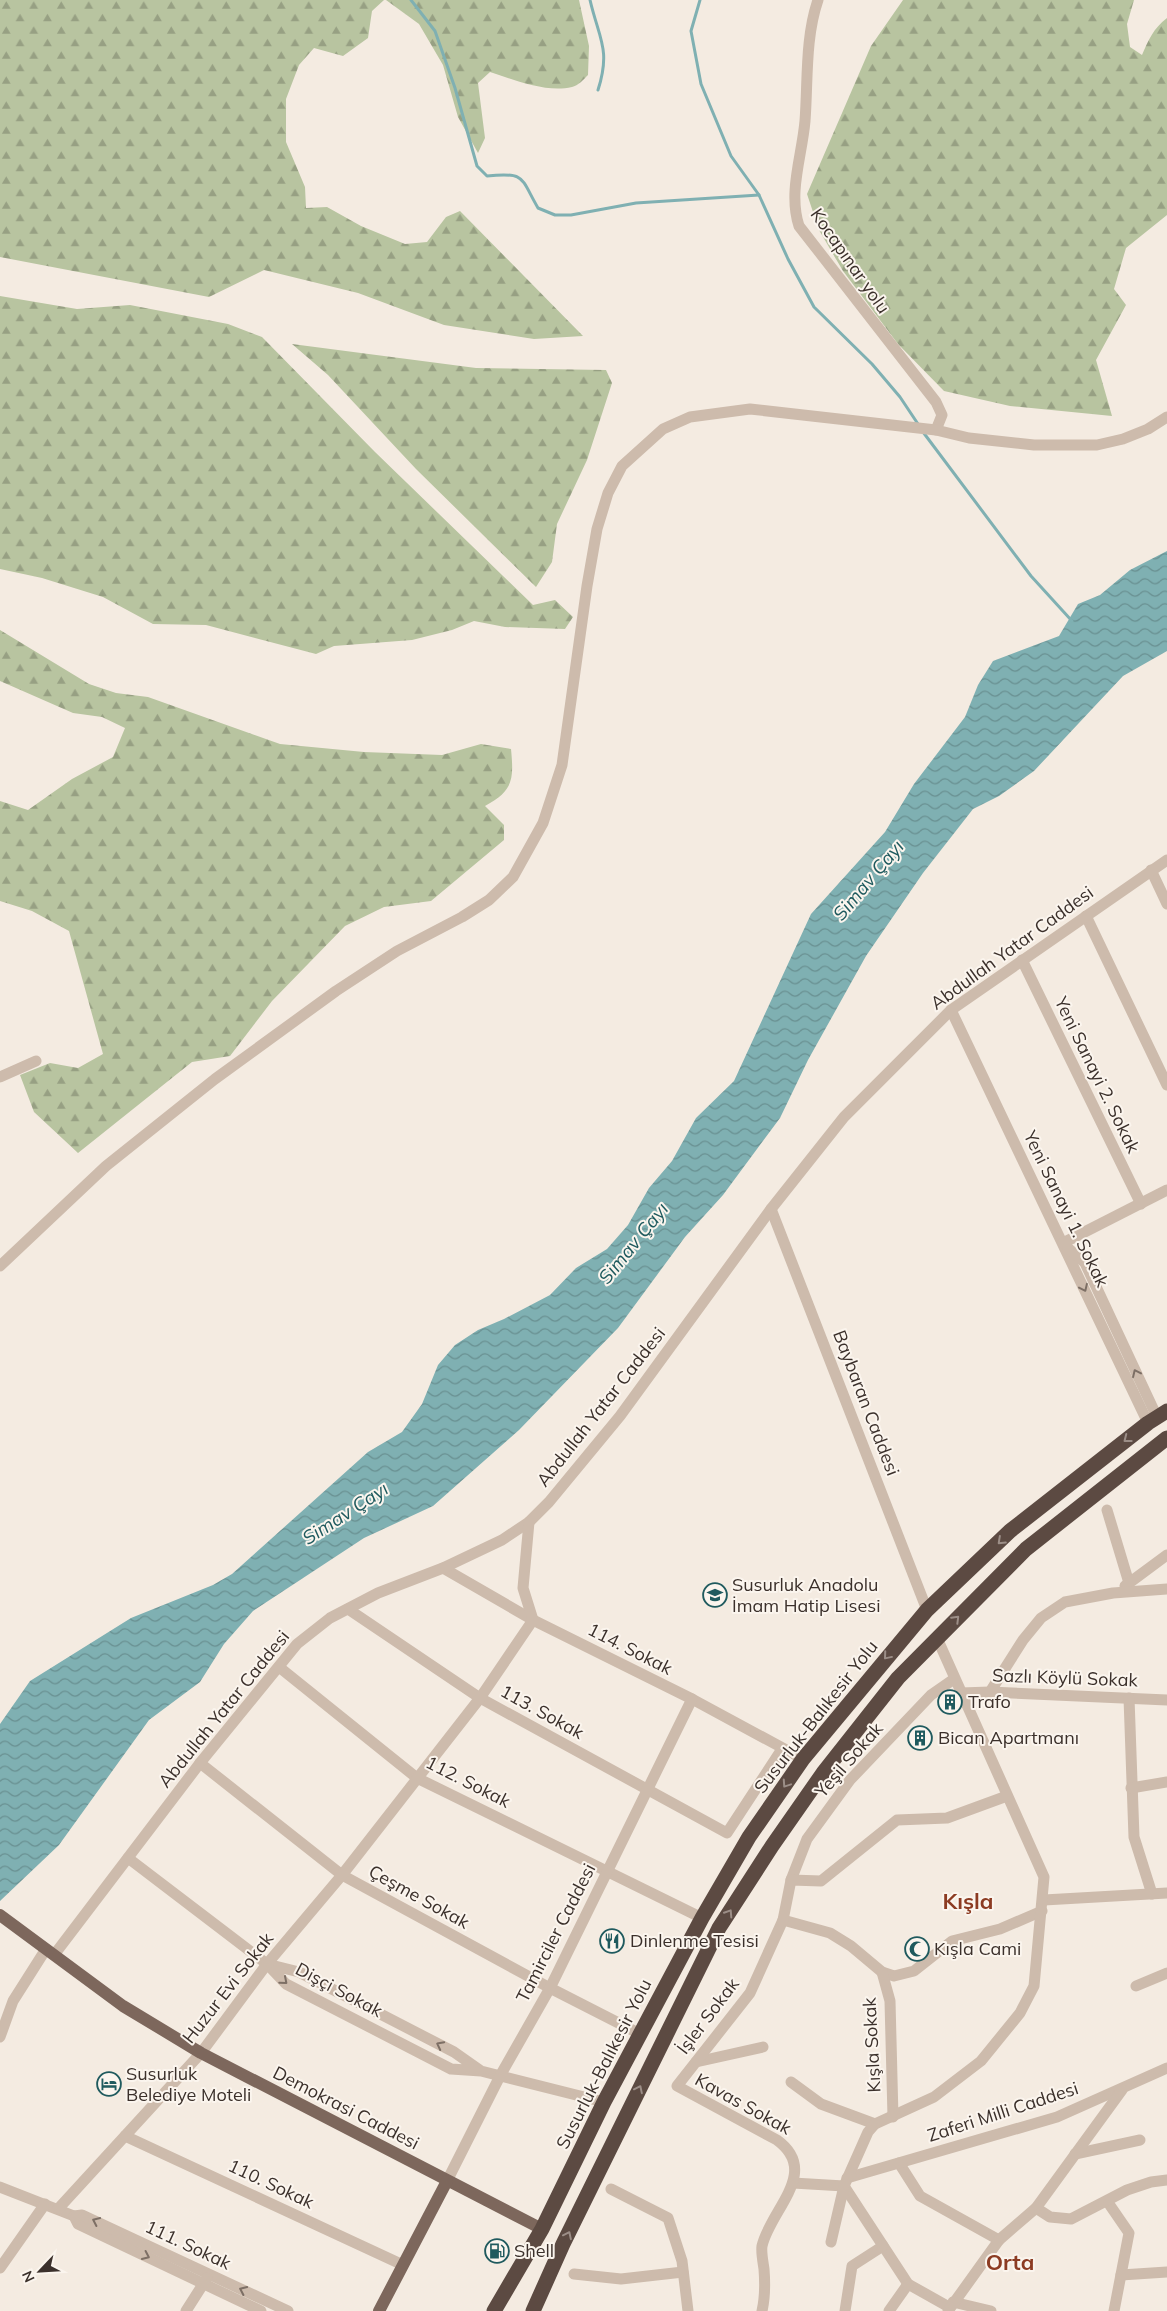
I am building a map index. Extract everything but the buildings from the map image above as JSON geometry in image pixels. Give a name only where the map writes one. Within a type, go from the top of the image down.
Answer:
[{"type":"highway","name":"Susurluk-Balıkesir Yolu","points":[[494,2311],[542,2229],[604,2102],[702,1918],[749,1837],[803,1759],[927,1610],[1010,1531],[1157,1417]]},
{"type":"highway","points":[[533,2311],[563,2244],[719,1928],[772,1846],[823,1773],[898,1678],[1026,1549],[1167,1438]]},
{"type":"main road","name":"Demokrasi Caddesi","points":[[0,1915],[123,2006],[201,2053],[542,2229]]},
{"type":"main road","points":[[379,2311],[447,2180]]},
{"type":"street","name":"Kocapınar yolu","points":[[818,0],[811,20],[805,122],[794,193],[794,210],[799,226],[865,314],[936,402],[942,415],[936,430]]},
{"type":"street","points":[[0,1266],[37,1229],[106,1166],[215,1079],[336,991],[396,951],[462,917],[489,900],[513,877],[543,823],[562,765],[597,529],[608,493],[622,466],[663,429],[690,417],[750,409],[936,430],[969,438],[1034,445],[1097,445],[1123,439],[1167,417]]},
{"type":"street","name":"Abdullah Yatar Caddesi","points":[[0,2036],[13,2001],[46,1949],[128,1858],[200,1763],[297,1644],[330,1618],[378,1593],[443,1568],[502,1540],[529,1522],[549,1502],[620,1416],[772,1209],[844,1117],[951,1010],[1167,860]]},
{"type":"street","points":[[1151,870],[1167,904]]},
{"type":"street","points":[[1086,916],[1167,1085]]},
{"type":"street","name":"Yeni Sanayi 2. Sokak","points":[[1022,960],[1140,1204]]},
{"type":"street","name":"Yeni Sanayi 1. Sokak","points":[[951,1010],[1063,1244]]},
{"type":"street","points":[[0,1077],[36,1061]]},
{"type":"street","points":[[1157,1417],[1085,1263],[1063,1244],[1167,1190]]},
{"type":"street","name":"Baybaran Caddesi","points":[[772,1209],[927,1610]]},
{"type":"street","points":[[1107,1510],[1129,1583]]},
{"type":"street","points":[[529,1522],[523,1588],[532,1620]]},
{"type":"street","points":[[1113,1593],[1167,1555]]},
{"type":"street","name":"114. Sokak","points":[[443,1568],[532,1620],[692,1699],[803,1759]]},
{"type":"street","points":[[1147,1570],[1154,1590]]},
{"type":"street","points":[[990,1692],[1023,1640],[1041,1618],[1065,1602],[1113,1593],[1167,1589]]},
{"type":"street","name":"113. Sokak","points":[[348,1609],[480,1698],[647,1791],[727,1833],[782,1749]]},
{"type":"street","name":"Huzur Evi Sokak","points":[[58,2209],[201,2053],[267,1964],[342,1875],[480,1698],[532,1620]]},
{"type":"street","points":[[831,2242],[845,2182],[868,2132],[876,2124],[934,2097],[980,2060],[1020,2013],[1034,1986],[1043,1905],[1044,1877],[937,1638]]},
{"type":"street","name":"112. Sokak","points":[[279,1667],[417,1778],[702,1918]]},
{"type":"street","name":"Yeşil Sokak","points":[[791,1880],[808,1839],[850,1780],[931,1695],[954,1679]]},
{"type":"street","name":"Sazlı Köylü Sokak","points":[[961,1693],[990,1692],[1167,1700]]},
{"type":"street","points":[[1129,1698],[1134,1837],[1152,1894]]},
{"type":"street","name":"Tamirciler Caddesi","points":[[447,2180],[500,2076],[550,1988],[692,1699]]},
{"type":"street","name":"Çeşme Sokak","points":[[200,1763],[342,1875],[550,1988],[640,2034]]},
{"type":"street","points":[[1131,1788],[1167,1782]]},
{"type":"street","points":[[791,1880],[821,1881],[897,1820],[947,1818],[1007,1796]]},
{"type":"street","points":[[128,1858],[267,1964]]},
{"type":"street","name":"İşler Sokak","points":[[677,2086],[733,2011],[750,1993],[783,1920],[791,1880]]},
{"type":"street","points":[[783,1920],[830,1933],[851,1946],[882,1972],[894,1976],[914,1971],[952,1941],[1000,1929],[1043,1905],[1167,1893]]},
{"type":"street","name":"Dişçi Sokak","points":[[267,1964],[299,1972],[454,2052],[481,2070]]},
{"type":"street","name":"Dişçi Sokak","points":[[267,1964],[286,1984],[451,2069],[481,2070]]},
{"type":"street","name":"Kışla Sokak","points":[[882,1972],[890,2001],[893,2117]]},
{"type":"street","points":[[1136,1986],[1167,1973]]},
{"type":"street","points":[[696,2062],[763,2047]]},
{"type":"street","name":"Zaferi Milli Caddesi","points":[[793,2183],[845,2182],[899,2163],[1057,2117],[1167,2068]]},
{"type":"street","points":[[481,2070],[604,2102]]},
{"type":"street","points":[[791,2082],[820,2104],[876,2124]]},
{"type":"street","name":"Kavas Sokak","points":[[677,2086],[777,2140],[788,2148],[794,2161],[793,2183]]},
{"type":"street","points":[[950,2307],[999,2240],[1036,2208],[1123,2089]]},
{"type":"street","name":"110. Sokak","points":[[125,2136],[403,2265]]},
{"type":"street","points":[[1075,2154],[1140,2140]]},
{"type":"street","points":[[899,2163],[920,2196],[999,2240]]},
{"type":"street","points":[[1036,2208],[1050,2217],[1071,2219],[1127,2190],[1151,2182],[1167,2180]]},
{"type":"street","points":[[845,2182],[908,2284],[950,2307],[991,2311]]},
{"type":"street","points":[[762,2311],[764,2279],[762,2246],[793,2183]]},
{"type":"street","name":"111. Sokak","points":[[0,2186],[74,2216],[78,2224],[206,2279],[288,2311]]},
{"type":"street","points":[[611,2190],[668,2218],[682,2261],[688,2311]]},
{"type":"street","points":[[1107,2201],[1129,2233],[1114,2311]]},
{"type":"street","points":[[0,2268],[46,2204]]},
{"type":"street","points":[[845,2311],[852,2266],[883,2246]]},
{"type":"street","points":[[574,2274],[621,2279],[683,2272]]},
{"type":"street","points":[[1122,2275],[1167,2272]]},
{"type":"street","points":[[186,2311],[206,2279]]},
{"type":"street","name":"111. Sokak","points":[[206,2279],[261,2311]]},
{"type":"street","points":[[889,2311],[908,2284]]},
{"type":"green space","points":[[0,0],[384,0],[372,11],[368,38],[343,56],[314,48],[299,65],[286,99],[286,142],[305,187],[306,208],[327,207],[361,226],[405,244],[427,242],[446,217],[460,211],[583,336],[534,339],[444,325],[358,293],[264,270],[209,297],[0,257]]},
{"type":"green space","points":[[386,0],[579,0],[589,46],[588,75],[574,86],[552,88],[531,85],[490,72],[478,83],[485,138],[478,153],[458,117],[443,65],[419,24]]},
{"type":"green space","points":[[903,0],[1134,0],[1127,24],[1130,47],[1142,55],[1158,26],[1167,18],[1167,215],[1126,248],[1114,289],[1126,305],[1096,360],[1112,416],[1010,406],[944,391],[898,344],[843,271],[819,230],[807,194],[871,46]]},
{"type":"green space","points":[[0,296],[77,309],[130,305],[228,324],[262,337],[375,452],[533,605],[555,600],[573,617],[565,629],[505,627],[474,621],[452,630],[412,640],[334,646],[316,654],[206,625],[153,624],[103,597],[42,578],[0,569]]},
{"type":"green space","points":[[292,344],[476,368],[606,370],[612,383],[587,460],[557,524],[552,562],[536,587],[416,469],[328,375]]},
{"type":"green space","points":[[0,630],[89,684],[116,693],[148,697],[280,744],[364,752],[442,755],[481,744],[511,749],[512,769],[510,784],[501,795],[485,806],[504,825],[504,840],[431,901],[384,907],[345,926],[272,1001],[230,1056],[192,1062],[78,1153],[34,1112],[20,1075],[50,1063],[78,1068],[103,1054],[69,931],[32,911],[0,901],[0,801],[28,810],[72,779],[113,757],[125,728],[102,717],[73,713],[0,681]]},
{"type":"water","name":"Simav Çayı","points":[[1167,551],[1167,651],[1123,676],[1034,771],[999,796],[973,809],[923,873],[866,956],[808,1060],[780,1118],[723,1195],[685,1237],[618,1328],[519,1430],[433,1506],[364,1538],[253,1611],[224,1644],[200,1682],[149,1720],[59,1845],[0,1901],[0,1724],[30,1681],[131,1618],[213,1585],[232,1574],[368,1452],[402,1432],[422,1404],[438,1365],[455,1345],[478,1330],[550,1295],[576,1268],[607,1249],[628,1225],[649,1188],[672,1161],[696,1118],[734,1081],[811,914],[885,832],[914,784],[965,717],[978,685],[993,661],[1059,636],[1078,604],[1100,595],[1130,570]]},
{"type":"waterway","points":[[411,0],[435,31],[455,88],[477,166],[487,176],[516,176],[524,183],[538,208],[555,215],[571,215],[636,203],[759,195]]},
{"type":"waterway","points":[[590,0],[604,54],[604,64],[598,90]]},
{"type":"waterway","points":[[700,0],[691,31],[701,84],[731,156],[759,195],[788,259],[814,307],[872,364],[900,397],[918,424]]},
{"type":"waterway","points":[[923,432],[1031,576],[1072,621]]},
{"type":"place","name":"Susurluk Anadolu İmam Hatip Lisesi","points":[[715,1595]]},
{"type":"place","name":"Trafo","points":[[950,1702]]},
{"type":"place","name":"Bican Apartmanı","points":[[920,1738]]},
{"type":"place","name":"Dinlenme Tesisi","points":[[612,1941]]},
{"type":"place","name":"Kışla Cami","points":[[917,1949]]},
{"type":"place","name":"Susurluk Belediye Moteli","points":[[109,2084]]},
{"type":"place","name":"Shell","points":[[497,2251]]},
{"type":"district","name":"Kışla","points":[[968,1901]]},
{"type":"district","name":"Orta","points":[[1010,2262]]}]
